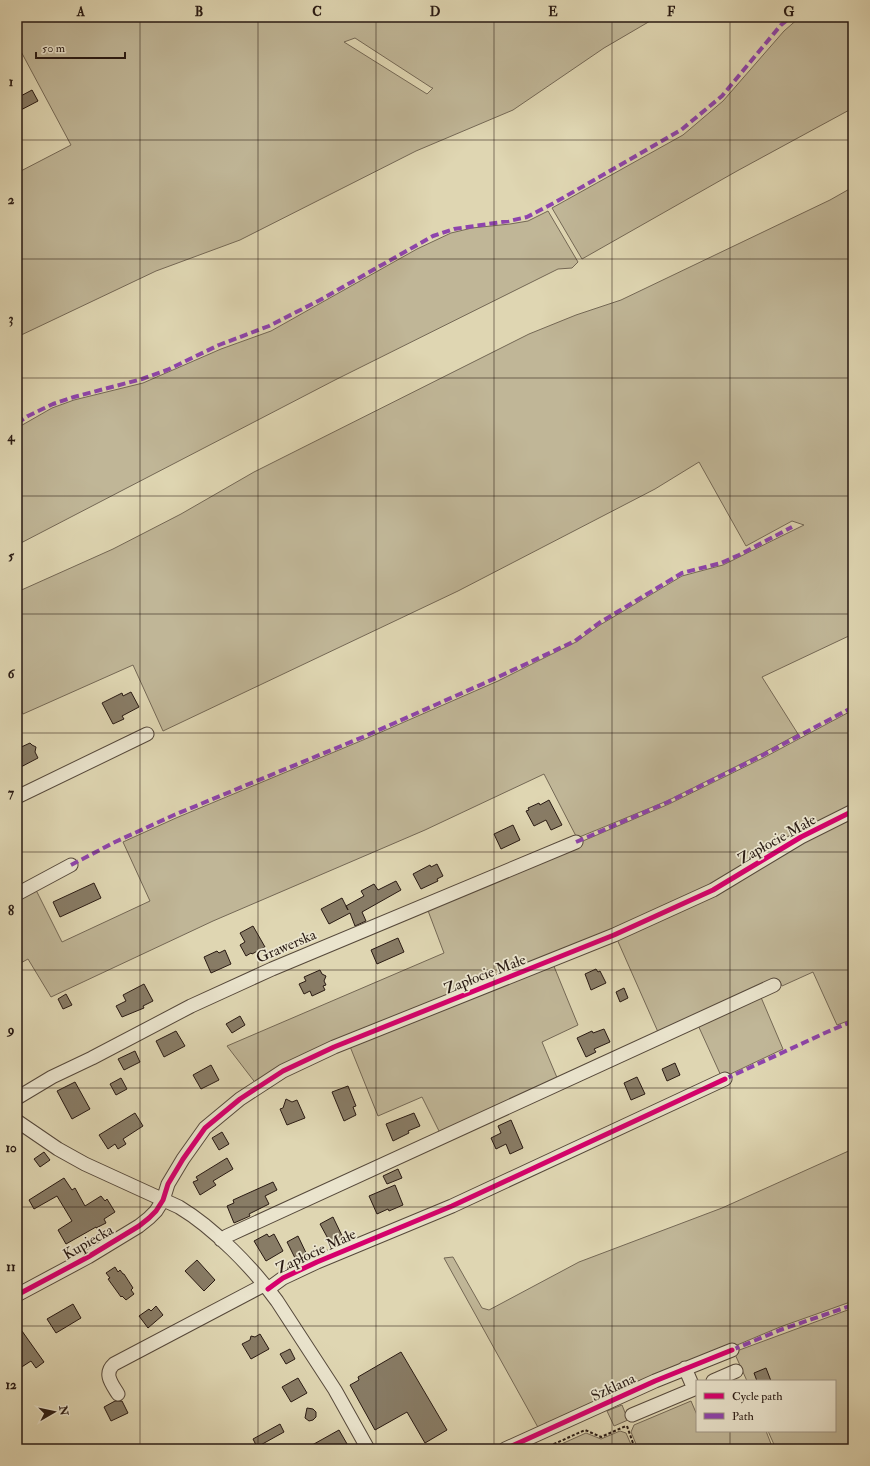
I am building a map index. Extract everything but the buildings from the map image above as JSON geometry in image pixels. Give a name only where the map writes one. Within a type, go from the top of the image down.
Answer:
[{"type":"street","points":[[17,797],[147,734]]},
{"type":"street","name":"Zapłocie Małe","points":[[163,1200],[168,1184],[183,1159],[205,1128],[240,1099],[283,1070],[334,1047],[614,935],[713,890],[801,837],[853,811]]},
{"type":"street","name":"Grawerska","points":[[17,1098],[52,1077],[92,1058],[191,1006],[265,972],[576,842]]},
{"type":"street","points":[[17,894],[70,865]]},
{"type":"street","points":[[221,1240],[774,985]]},
{"type":"street","name":"Zapłocie Małe","points":[[266,1287],[310,1265],[452,1206],[725,1079]]},
{"type":"street","name":"Zapłocie Małe","points":[[17,1121],[58,1149],[85,1164],[112,1175],[188,1212],[221,1240],[266,1287],[334,1390],[368,1449]]},
{"type":"street","name":"Kupiecka","points":[[17,1295],[88,1257],[139,1226],[156,1211],[163,1200]]},
{"type":"street","points":[[118,1394],[108,1375],[108,1371],[114,1364],[266,1287]]},
{"type":"street","name":"Szklana","points":[[506,1449],[655,1381],[732,1350]]},
{"type":"street","points":[[629,1421],[696,1391],[685,1368]]},
{"type":"street","points":[[715,1380],[736,1371]]},
{"type":"path","points":[[556,1449],[554,1444],[585,1430],[601,1437],[629,1421]]},
{"type":"shaded area","points":[[17,17],[657,17],[604,48],[513,110],[416,151],[240,240],[156,271],[17,337],[17,173],[71,145],[17,44]],"holes":[[[355,38],[432,88],[427,94],[344,42]]]},
{"type":"shaded area","points":[[800,17],[853,17],[853,108],[737,171],[582,259],[552,208],[683,135],[723,101],[784,31]]},
{"type":"shaded area","points":[[853,187],[853,634],[762,677],[798,734],[667,801],[577,838],[544,774],[425,830],[213,921],[51,997],[28,959],[17,965],[17,898],[35,888],[62,942],[150,901],[123,842],[498,681],[576,642],[600,625],[682,576],[723,565],[804,525],[792,521],[746,546],[699,462],[655,489],[458,591],[163,731],[133,665],[23,714],[17,702],[17,592],[113,549],[181,514],[254,472],[529,334],[576,315],[621,300],[830,200]]},
{"type":"shaded area","points":[[548,211],[578,262],[572,268],[558,269],[335,380],[17,545],[17,428],[52,408],[74,400],[143,383],[221,349],[271,331],[417,249],[451,233],[472,228],[528,221]]},
{"type":"shaded area","points":[[853,710],[853,808],[712,887],[257,1085],[227,1046],[444,953],[427,908],[669,804],[765,757]]},
{"type":"shaded area","points":[[853,815],[853,1019],[837,1025],[813,972],[782,986],[779,980],[658,1032],[616,937]]},
{"type":"shaded area","points":[[553,964],[578,1025],[542,1042],[558,1080],[441,1135],[422,1097],[378,1116],[349,1044]]},
{"type":"shaded area","points":[[760,995],[783,1049],[722,1078],[697,1023]]},
{"type":"shaded area","points":[[853,1149],[853,1301],[780,1327],[540,1431],[444,1258],[453,1257],[482,1308],[489,1310],[579,1262],[722,1208]]},
{"type":"shaded area","points":[[853,1308],[853,1449],[776,1449],[768,1432],[836,1432],[836,1380],[747,1380],[734,1352]]},
{"type":"shaded area","points":[[691,1401],[696,1413],[696,1432],[766,1432],[773,1449],[638,1449],[631,1432],[634,1425]]},
{"type":"shaded area","points":[[622,1405],[628,1420],[614,1426],[607,1411]]},
{"type":"shaded area","points":[[620,1431],[626,1433],[633,1449],[558,1449],[557,1446],[586,1433],[601,1439]]},
{"type":"marked path","points":[[17,423],[53,404],[142,379],[167,370],[219,345],[269,326],[320,300],[433,236],[454,229],[527,217],[554,203],[681,130],[722,96],[781,25],[791,17]]},
{"type":"marked path","points":[[71,865],[115,842],[174,815],[363,737],[575,641],[599,623],[682,573],[721,563],[792,527]]},
{"type":"marked path","points":[[576,842],[668,802],[763,755],[853,707]]},
{"type":"marked path","points":[[725,1079],[853,1021]]},
{"type":"marked path","points":[[732,1350],[780,1330],[853,1305]]},
{"type":"cycle path","points":[[17,1295],[88,1257],[139,1226],[149,1218],[156,1211],[163,1200],[168,1184],[183,1159],[205,1128],[240,1099],[283,1071],[334,1047],[614,935],[713,890],[801,837],[853,811]]},
{"type":"cycle path","points":[[268,1289],[283,1278],[317,1262],[452,1206],[725,1079]]},
{"type":"cycle path","points":[[505,1449],[655,1381],[732,1350]]}]
